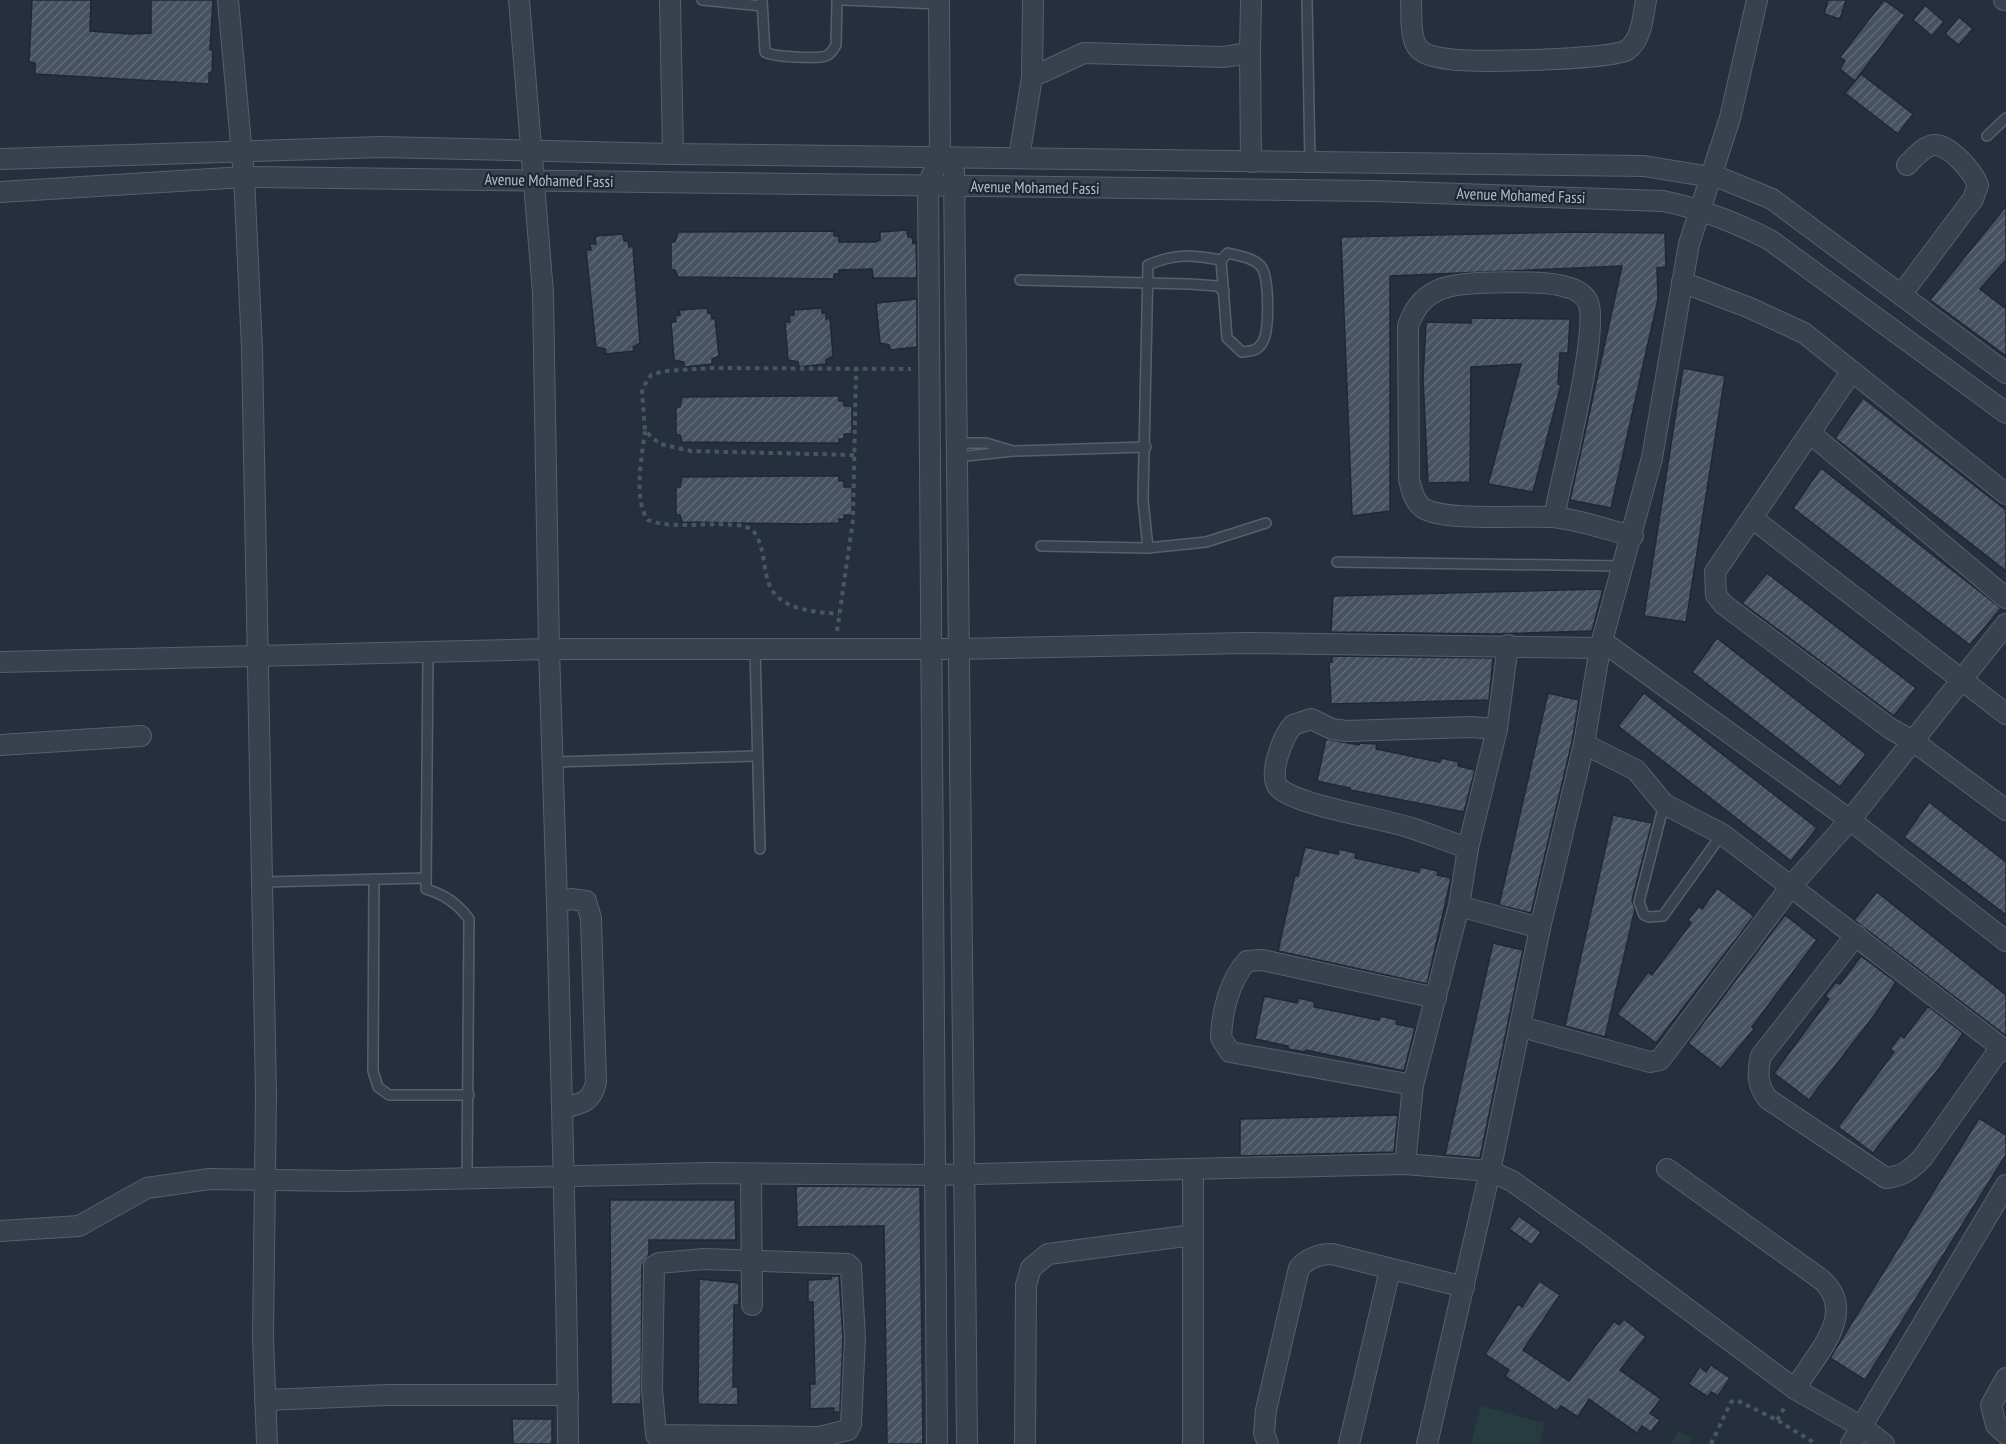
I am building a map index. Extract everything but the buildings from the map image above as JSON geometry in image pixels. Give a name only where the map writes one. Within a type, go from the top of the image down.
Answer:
[{"type":"street","points":[[228,0],[244,177],[252,348],[267,1095],[265,1180],[267,1444]]},
{"type":"street","points":[[519,0],[543,292],[549,649],[566,1177],[568,1444]]},
{"type":"street","points":[[670,0],[673,154]]},
{"type":"street","points":[[1019,158],[1032,77],[1033,0]]},
{"type":"street","points":[[1251,0],[1251,162]]},
{"type":"street","points":[[1411,0],[1414,42],[1420,50],[1436,57],[1470,61],[1582,57],[1620,52],[1635,42],[1646,0]]},
{"type":"street","points":[[1427,1444],[1522,1027],[1540,928],[1584,744],[1601,644],[1633,536],[1652,458],[1689,244],[1730,118],[1758,0]]},
{"type":"street","points":[[937,1444],[928,184],[940,158],[939,2]]},
{"type":"street","points":[[1032,77],[1084,53],[1223,57],[1250,53]]},
{"type":"street","points":[[1901,295],[1973,199],[1978,185],[1972,171],[1945,148],[1934,145],[1922,151],[1907,165]]},
{"type":"street","name":"Avenue Mohamed Fassi","points":[[0,159],[381,147],[673,154],[1644,166],[1712,176],[1737,183],[1772,199],[2006,374]]},
{"type":"street","points":[[940,158],[951,166],[956,185],[957,649],[967,1444]]},
{"type":"street","name":"Avenue Mohamed Fassi","points":[[0,192],[244,177],[1494,193],[1663,201],[1701,209],[1736,222],[1770,240],[2006,412]]},
{"type":"street","points":[[1683,282],[1750,308],[1804,333],[2006,494]]},
{"type":"street","points":[[1554,517],[1591,333],[1587,302],[1580,293],[1565,286],[1542,284],[1464,285],[1432,294],[1412,312],[1408,326],[1408,470],[1417,501],[1422,507],[1434,512],[1462,515],[1554,517],[1633,536]]},
{"type":"street","points":[[1852,371],[1715,572],[1716,595],[1724,604],[1882,722],[1913,741],[2006,810]]},
{"type":"street","points":[[1810,433],[2006,598]]},
{"type":"street","points":[[1752,518],[1959,681],[2006,714]]},
{"type":"street","points":[[1522,1027],[1650,1062],[1660,1060],[1792,885],[1850,820],[2006,624]]},
{"type":"street","points":[[0,662],[549,649],[957,649],[1247,643],[1601,644],[1850,820],[2006,941]]},
{"type":"street","points":[[1405,1164],[1408,1114],[1413,1085],[1459,906],[1468,848],[1497,729],[1508,645]]},
{"type":"street","points":[[1468,848],[1411,828],[1319,804],[1280,788],[1275,782],[1275,774],[1281,743],[1293,725],[1311,719],[1332,729],[1346,731],[1471,727],[1497,729]]},
{"type":"street","points":[[0,745],[141,736]]},
{"type":"street","points":[[1584,744],[1636,770],[1664,804],[1722,834],[1792,885],[2004,1049],[1923,1157],[1911,1170],[1900,1176],[1886,1178],[1768,1099],[1761,1090],[1757,1072],[1761,1056],[1856,935]]},
{"type":"street","points":[[557,903],[571,898],[586,901],[591,918],[594,947],[594,1092],[588,1101],[563,1108]]},
{"type":"street","points":[[1459,906],[1540,928]]},
{"type":"street","points":[[1413,1085],[1230,1052],[1221,1038],[1229,997],[1236,972],[1247,961],[1262,960],[1436,998]]},
{"type":"street","points":[[0,1231],[79,1226],[147,1188],[209,1179],[751,1174],[934,1175],[1405,1164],[1490,1171],[1512,1181],[1592,1238],[1795,1389],[1862,1427],[1884,1444]]},
{"type":"street","points":[[1666,1169],[1822,1280],[1836,1297],[1838,1308],[1835,1325],[1795,1389]]},
{"type":"street","points":[[1192,1444],[1193,1170]]},
{"type":"street","points":[[751,1174],[752,1305]]},
{"type":"street","points":[[1851,1444],[2006,1185]]},
{"type":"street","points":[[1025,1444],[1026,1285],[1031,1268],[1048,1254],[1193,1235]]},
{"type":"street","points":[[1268,1444],[1263,1432],[1266,1410],[1299,1268],[1312,1257],[1332,1254],[1464,1287]]},
{"type":"street","points":[[704,1259],[751,1260],[843,1263],[851,1267],[855,1338],[851,1424],[842,1432],[819,1437],[747,1434],[659,1437],[655,1432],[652,1389],[654,1266],[659,1263],[704,1259]]},
{"type":"street","points":[[1349,1444],[1390,1270]]},
{"type":"street","points":[[2006,1378],[1991,1405],[1996,1425],[2006,1434]]},
{"type":"street","points":[[265,1400],[389,1395],[568,1395]]},
{"type":"lane","points":[[702,0],[762,3],[764,48],[768,55],[822,57],[833,51],[836,45],[837,0]]},
{"type":"lane","points":[[842,0],[939,2]]},
{"type":"lane","points":[[1307,0],[1310,163]]},
{"type":"lane","points":[[1987,136],[2006,118]]},
{"type":"lane","points":[[1228,253],[1250,258],[1262,267],[1267,284],[1267,325],[1264,341],[1257,350],[1242,352],[1227,338],[1221,260],[1228,253]]},
{"type":"lane","points":[[1148,548],[1143,500],[1146,447],[1148,265],[1165,257],[1193,254],[1221,260]]},
{"type":"lane","points":[[1020,280],[1206,285],[1224,291]]},
{"type":"lane","points":[[957,450],[987,443],[1013,451]]},
{"type":"lane","points":[[957,450],[993,455],[1013,451],[1146,447]]},
{"type":"lane","points":[[1041,546],[1148,548],[1206,542],[1266,523]]},
{"type":"lane","points":[[1337,562],[1624,566]]},
{"type":"lane","points":[[755,648],[760,849]]},
{"type":"lane","points":[[428,652],[426,889],[443,894],[459,906],[469,920],[467,1178]]},
{"type":"lane","points":[[552,762],[757,756]]},
{"type":"lane","points":[[1664,804],[1639,902],[1644,915],[1663,916],[1722,834]]},
{"type":"lane","points":[[263,882],[425,878]]},
{"type":"lane","points":[[375,879],[373,1071],[378,1087],[389,1095],[469,1095]]},
{"type":"path","points":[[839,614],[806,610],[779,598],[772,591],[759,542],[752,530],[733,526],[670,527],[648,520],[642,505],[640,483],[645,431],[642,389],[651,375],[657,373],[713,368],[929,369]]},
{"type":"path","points":[[837,648],[839,614],[853,520],[856,369]]},
{"type":"path","points":[[645,431],[660,444],[691,451],[854,455]]},
{"type":"path","points":[[1711,1444],[1731,1402],[1736,1400],[1816,1444]]},
{"type":"green space","points":[[1481,1406],[1545,1423],[1540,1444],[1471,1444]]},
{"type":"green space","points":[[1678,1431],[1692,1438],[1689,1444],[1671,1444]]}]
